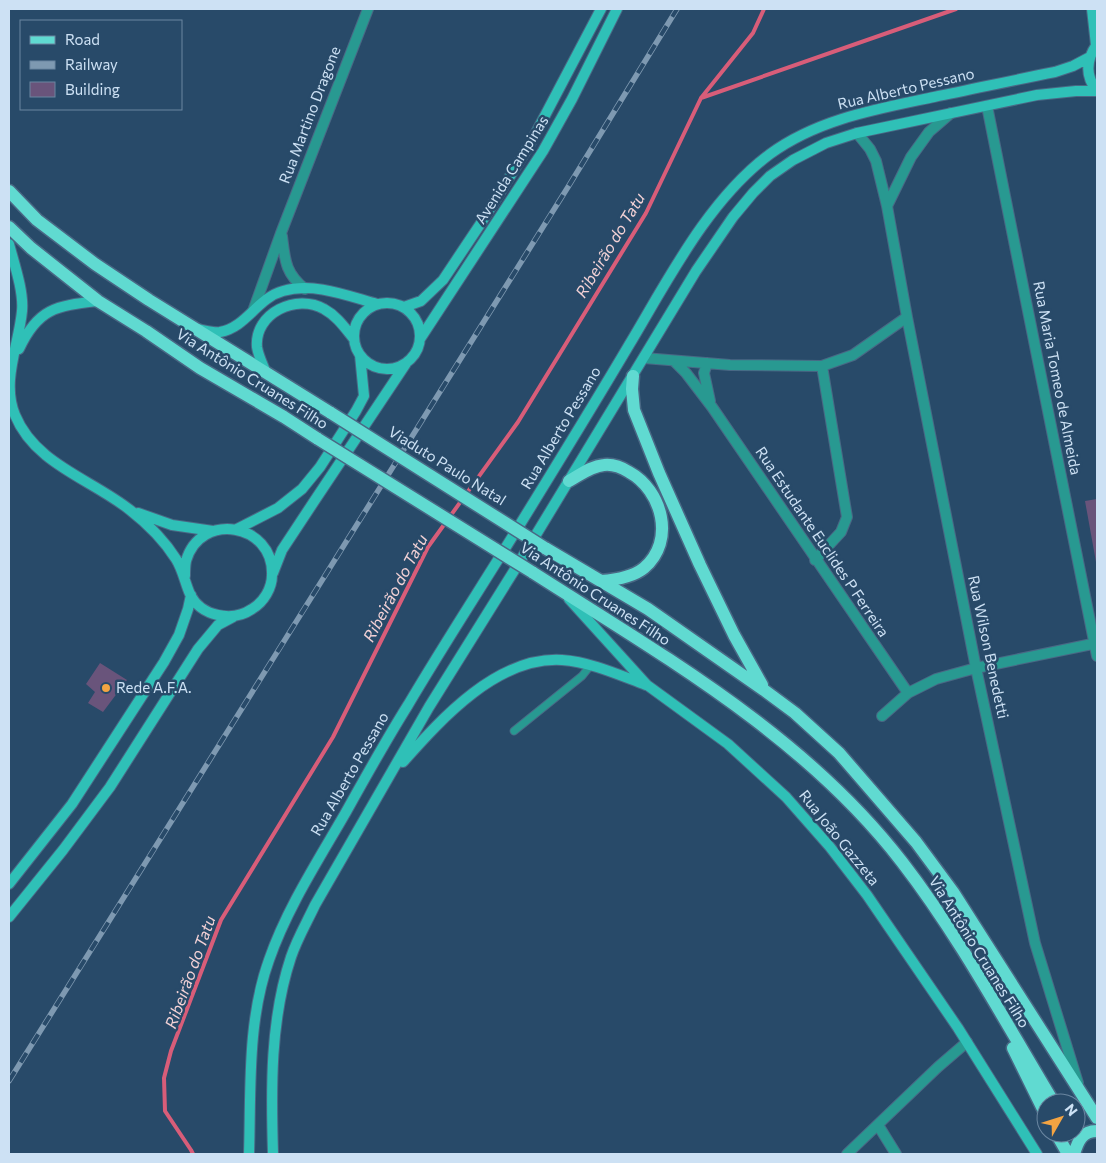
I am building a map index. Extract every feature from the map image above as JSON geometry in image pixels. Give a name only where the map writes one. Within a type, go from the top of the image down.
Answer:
[{"type":"main road","name":"Via Antônio Cruanes Filho","points":[[9,191],[37,220],[88,258],[149,300],[331,413]]},
{"type":"main road","name":"Via Antônio Cruanes Filho","points":[[9,227],[31,248],[98,301],[200,368],[284,417],[562,591],[717,691],[781,740],[823,776],[863,816],[901,860],[938,911],[974,968],[1004,1022],[1048,1093]]},
{"type":"main road","points":[[633,376],[634,410],[659,473],[704,574],[764,690]]},
{"type":"main road","name":"Viaduto Paulo Natal","points":[[331,413],[545,548]]},
{"type":"main road","points":[[569,480],[594,467],[604,465],[622,467],[643,482],[651,491],[661,511],[662,533],[660,544],[651,560],[644,568],[631,575],[601,581]]},
{"type":"main road","name":"Via Antônio Cruanes Filho","points":[[545,548],[648,609],[795,713],[839,753],[916,842],[953,892],[1080,1089],[1096,1110]]},
{"type":"main road","points":[[1004,1022],[1012,1046],[1036,1095]]},
{"type":"main road","points":[[1076,1146],[1085,1133],[1097,1131]]},
{"type":"main road","points":[[1062,1143],[1068,1154]]},
{"type":"street","name":"Rua Martino Dragone","points":[[253,311],[281,233],[368,9]]},
{"type":"street","name":"Avenida Campinas","points":[[404,307],[421,301],[442,280],[509,179],[601,9]]},
{"type":"street","name":"Avenida Campinas","points":[[420,339],[522,186],[572,99],[617,9]]},
{"type":"street","points":[[1092,9],[1097,45],[1090,56],[1088,64],[1089,78],[1097,91]]},
{"type":"street","name":"Rua Alberto Pessano","points":[[249,1154],[252,1049],[257,1008],[269,957],[280,931],[324,849],[408,703],[676,267],[724,198],[756,164],[784,144],[822,126],[873,110],[1055,72],[1074,66],[1090,56]]},
{"type":"street","name":"Rua Alberto Pessano","points":[[273,1154],[272,1084],[274,1041],[291,955],[315,905],[429,708],[711,249],[752,193],[770,176],[793,160],[826,144],[857,133],[1036,95],[1097,91]]},
{"type":"street","name":"Rua Maria Tomeo de Almeida","points":[[987,106],[1097,656]]},
{"type":"street","points":[[888,206],[911,157],[929,132],[951,113]]},
{"type":"street","name":"Rua Wilson Benedetti","points":[[857,133],[870,149],[876,161],[888,206],[906,318],[976,668],[1035,943],[1080,1089]]},
{"type":"street","points":[[509,179],[522,186]]},
{"type":"street","name":"Rua Martino Dragone","points":[[281,233],[285,261],[289,272],[294,280],[305,288]]},
{"type":"street","points":[[9,244],[23,309],[12,363],[10,389],[14,414],[26,436],[46,456],[129,509],[154,530],[176,560],[185,576],[191,595],[199,605],[210,612],[222,616],[235,616]]},
{"type":"street","name":"Rua Martino Dragone","points":[[196,329],[218,332],[233,328],[241,323],[265,300],[283,291],[305,288],[328,291],[377,304]]},
{"type":"street","points":[[12,363],[26,333],[39,318],[52,309],[69,304],[98,301]]},
{"type":"street","points":[[9,917],[63,850],[110,787],[198,649],[218,625],[235,616],[246,613],[261,602],[270,586],[282,550],[407,362],[417,351],[420,330],[417,321],[404,307],[395,303],[377,304],[367,309],[359,317],[354,328],[354,339],[360,356],[364,396],[356,411],[320,467],[302,489],[278,508],[237,529]]},
{"type":"street","points":[[266,373],[257,347],[259,331],[265,320],[274,311],[287,306],[311,304],[324,308],[337,318],[354,339]]},
{"type":"street","points":[[644,358],[674,362],[822,366],[853,355],[906,318]]},
{"type":"street","points":[[360,356],[370,364],[382,369],[395,368],[407,362]]},
{"type":"street","name":"Rua Estudante Euclides P Ferreira","points":[[674,362],[686,373],[712,407],[815,560],[908,693]]},
{"type":"street","name":"Rua Estudante Euclides P Ferreira","points":[[707,363],[704,374],[712,407]]},
{"type":"street","points":[[815,560],[841,532],[847,517],[822,366]]},
{"type":"street","points":[[129,509],[172,525],[214,531]]},
{"type":"street","points":[[185,576],[186,562],[192,548],[201,538],[225,528],[237,529],[251,535],[263,545],[270,559],[273,574]]},
{"type":"street","name":"Rua João Gazzeta","points":[[562,591],[647,685],[728,744],[786,797],[830,847],[867,895],[967,1042],[1037,1154]]},
{"type":"street","points":[[9,884],[72,804],[159,670],[179,635],[191,595]]},
{"type":"street","points":[[882,716],[908,693],[936,679],[976,668],[1096,644]]},
{"type":"street","points":[[388,780],[442,720],[464,701],[492,680],[528,663],[544,660],[562,660],[590,666],[647,685]]},
{"type":"street","points":[[847,1154],[967,1042]]},
{"type":"street","points":[[878,1125],[896,1154]]},
{"type":"lane","points":[[514,731],[582,676],[590,666]]},
{"type":"building","points":[[1097,499],[1097,562],[1096,562],[1085,501]]},
{"type":"building","name":"Rede A.F.A.","points":[[100,663],[127,680],[103,712],[88,703],[95,692],[86,684]]},
{"type":"waterway","name":"Ribeirão do Tatu","points":[[193,1154],[165,1111],[164,1078],[171,1051],[221,920],[333,737],[428,547],[518,422],[646,213],[701,98],[753,33],[764,9]]},
{"type":"waterway","points":[[701,98],[956,9]]},
{"type":"railway","points":[[9,1081],[568,187],[677,9]]},
{"type":"place","name":"Rede A.F.A.","points":[[106,688]]}]
